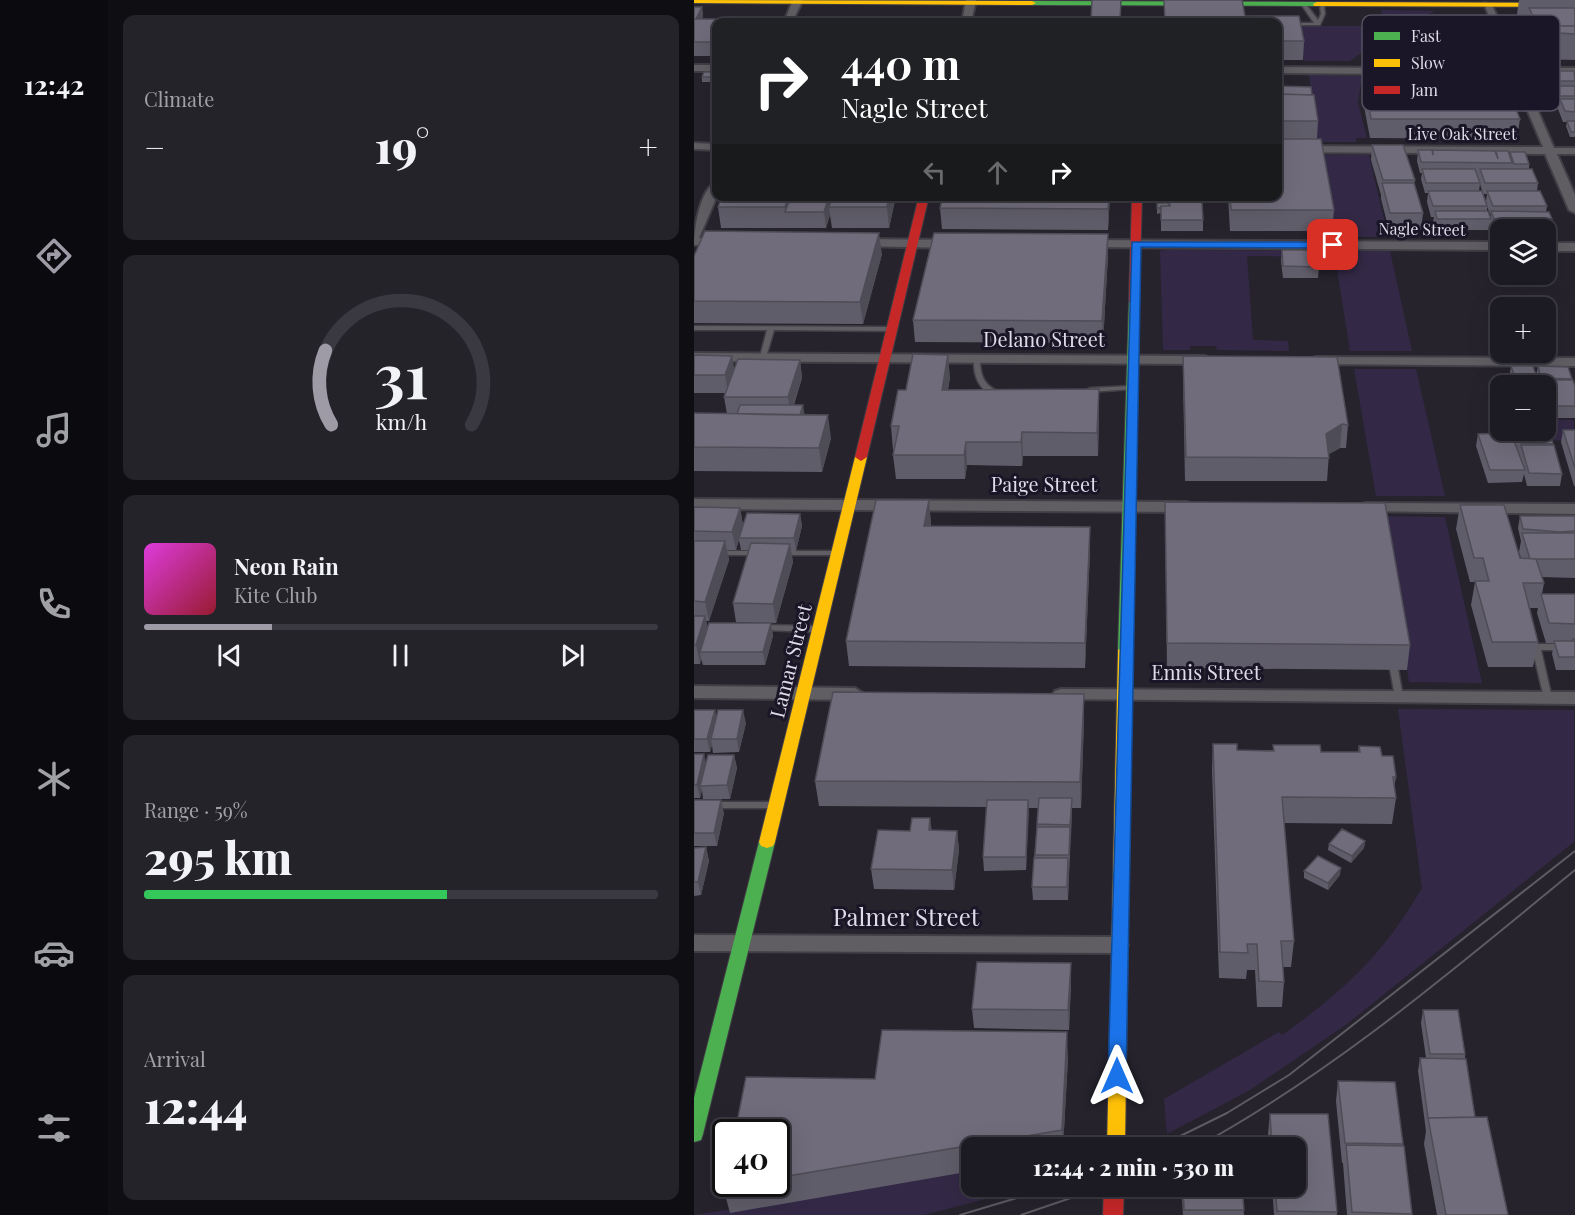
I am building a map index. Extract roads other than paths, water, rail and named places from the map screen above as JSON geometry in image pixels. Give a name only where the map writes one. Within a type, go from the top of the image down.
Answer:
[{"type":"street","points":[[694,1],[971,1],[1141,6],[1304,2],[1574,5]]},
{"type":"street","points":[[790,18],[798,1]]},
{"type":"street","points":[[967,18],[971,1]]},
{"type":"street","points":[[1487,4],[1492,15]]},
{"type":"street","points":[[694,68],[712,68]]},
{"type":"street","points":[[1282,70],[1362,71]]},
{"type":"street","points":[[1533,111],[1574,210]]},
{"type":"street","points":[[694,146],[712,147]]},
{"type":"street","name":"Live Oak Street","points":[[1282,149],[1574,151]]},
{"type":"street","points":[[694,236],[712,195]]},
{"type":"street","name":"Lamar Street","points":[[694,1134],[743,944],[923,201]]},
{"type":"street","points":[[1116,1137],[1118,945],[1137,201]]},
{"type":"street","points":[[694,242],[740,242]]},
{"type":"street","points":[[843,243],[970,244]]},
{"type":"street","name":"Nagle Street","points":[[1073,244],[1490,246]]},
{"type":"street","points":[[1556,247],[1574,247]]},
{"type":"street","name":"Delano Street","points":[[694,357],[1221,360]]},
{"type":"street","points":[[1298,361],[1574,362]]},
{"type":"street","name":"Paige Street","points":[[694,504],[1202,507]]},
{"type":"street","points":[[1354,508],[1503,514],[1574,510]]},
{"type":"street","points":[[694,692],[873,694]]},
{"type":"street","name":"Ennis Street","points":[[1048,694],[1574,698]]},
{"type":"street","name":"Palmer Street","points":[[694,943],[1118,945]]},
{"type":"street","points":[[1113,1215],[1114,1197]]},
{"type":"lane","points":[[1304,2],[1318,24]]},
{"type":"lane","points":[[1318,24],[1323,15],[1324,2]]},
{"type":"lane","points":[[1282,24],[1318,24]]},
{"type":"lane","points":[[694,328],[892,329]]},
{"type":"lane","points":[[763,357],[771,329]]},
{"type":"lane","points":[[977,359],[976,373],[979,381],[993,393],[1001,394]]},
{"type":"lane","points":[[1085,391],[1132,388]]},
{"type":"lane","points":[[706,553],[838,553]]},
{"type":"lane","points":[[751,628],[819,629]]},
{"type":"lane","points":[[1533,635],[1548,698]]},
{"type":"lane","points":[[1536,646],[1574,647]]},
{"type":"lane","points":[[1394,669],[1399,697]]},
{"type":"lane","points":[[694,805],[777,805]]},
{"type":"tram line","points":[[1178,1137],[1227,1113],[1289,1075],[1575,851]]},
{"type":"tram line","points":[[1214,1137],[1296,1087],[1344,1053],[1438,982],[1575,870]]},
{"type":"tram line","points":[[960,1215],[1020,1197]]},
{"type":"tram line","points":[[1021,1215],[1074,1197]]}]
